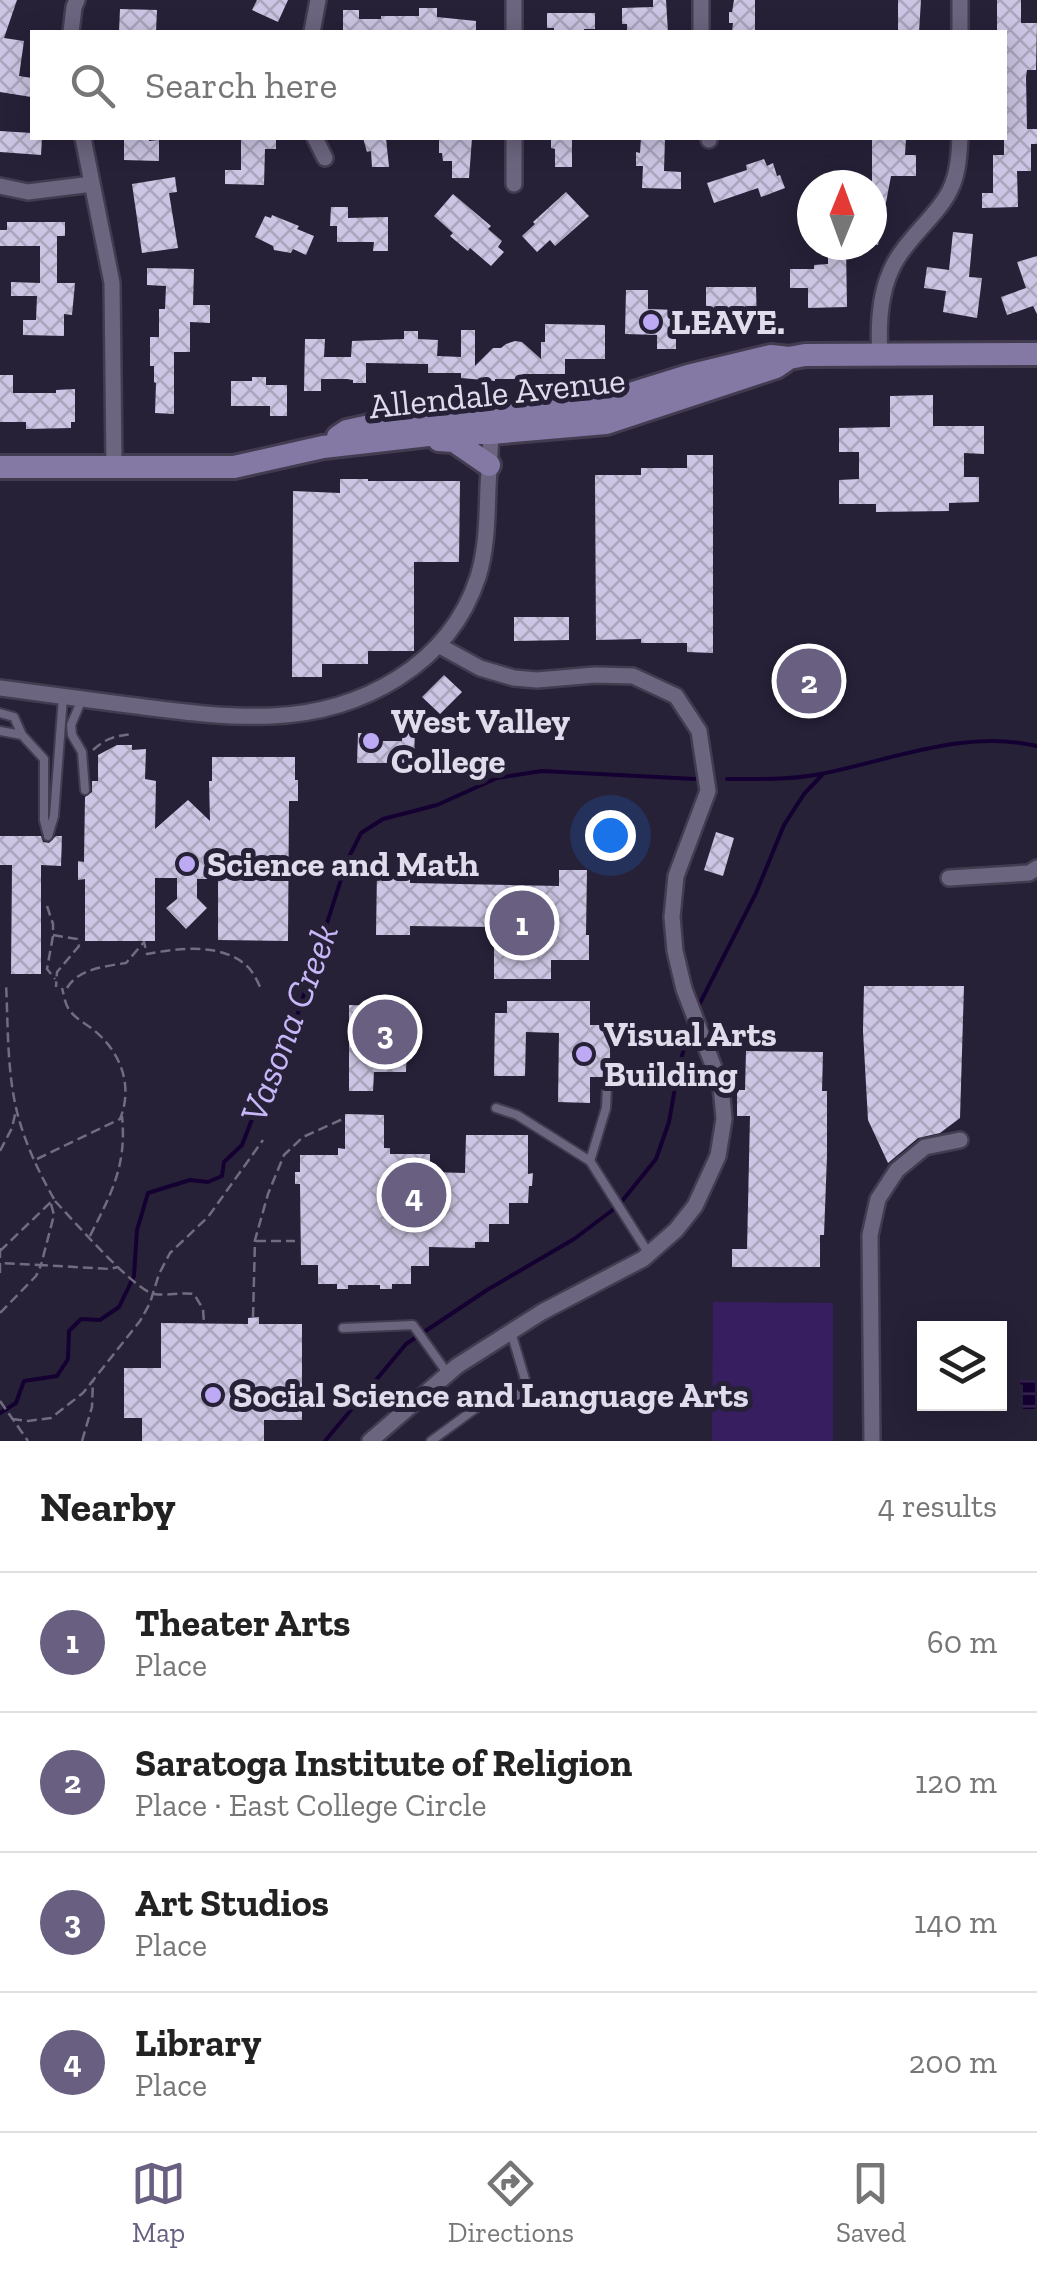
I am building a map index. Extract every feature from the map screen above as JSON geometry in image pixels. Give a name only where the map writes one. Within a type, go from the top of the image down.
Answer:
[{"type":"street","points":[[71,30],[77,0]]},
{"type":"street","points":[[312,30],[318,0]]},
{"type":"street","points":[[514,0],[514,30]]},
{"type":"street","points":[[702,0],[702,30]]},
{"type":"street","points":[[960,0],[960,30]]},
{"type":"street","points":[[84,140],[112,284],[114,467]]},
{"type":"street","points":[[316,140],[325,158]]},
{"type":"street","points":[[514,140],[514,184]]},
{"type":"street","points":[[880,355],[884,290],[893,264],[949,193],[958,166],[960,140]]},
{"type":"street","points":[[0,186],[28,192],[92,184]]},
{"type":"street","name":"Allendale Avenue","points":[[0,467],[234,467],[323,448],[446,433],[582,409],[688,376],[771,356],[1037,354]]},
{"type":"street","name":"Allendale Avenue","points":[[323,448],[347,431],[411,417],[490,425]]},
{"type":"street","points":[[0,688],[232,716],[276,716],[348,702],[384,687],[440,646],[468,602],[481,566],[486,526],[490,425]]},
{"type":"street","points":[[406,438],[454,441],[489,465]]},
{"type":"street","points":[[370,1441],[448,1374],[542,1312],[649,1254],[676,1230],[695,1206],[718,1156],[724,1119],[721,1086],[684,988],[672,917],[676,876],[708,791],[699,731],[676,696],[633,676],[514,678],[480,668],[440,646]]},
{"type":"street","points":[[949,878],[1028,873],[1037,868]]},
{"type":"street","points":[[872,1441],[870,1235],[878,1198],[898,1170],[925,1147],[960,1140]]},
{"type":"lane","points":[[0,713],[14,717],[22,735],[44,758],[44,820],[48,836],[54,816],[63,696]]},
{"type":"lane","points":[[82,698],[71,725],[83,756],[85,790]]},
{"type":"lane","points":[[0,731],[22,735]]},
{"type":"lane","points":[[590,1161],[606,1108],[607,1086]]},
{"type":"lane","points":[[496,1108],[517,1115],[590,1161],[649,1254]]},
{"type":"lane","points":[[344,1328],[414,1325],[448,1374]]},
{"type":"lane","points":[[431,1441],[482,1403],[516,1397],[527,1386],[511,1332]]},
{"type":"path","points":[[83,756],[104,740],[132,734]]},
{"type":"path","points":[[48,906],[53,935],[47,969],[56,980]]},
{"type":"path","points":[[53,935],[76,939],[79,946],[57,972],[56,988]]},
{"type":"path","points":[[34,1160],[120,1119],[126,1104],[120,1062],[109,1045],[70,1013],[65,988],[72,979],[105,966],[126,963],[144,942],[147,954],[199,948],[234,958],[247,966],[261,989]]},
{"type":"path","points":[[0,1314],[36,1276],[54,1215],[16,1109],[6,984]]},
{"type":"path","points":[[0,1150],[12,1128],[16,1109]]},
{"type":"path","points":[[90,1238],[116,1185],[122,1158],[122,1115]]},
{"type":"path","points":[[253,1318],[255,1240],[284,1155],[304,1138],[345,1118]]},
{"type":"path","points":[[11,1418],[51,1418],[82,1392],[140,1321],[170,1253],[208,1217],[263,1140]]},
{"type":"path","points":[[52,1201],[145,1289],[153,1294],[194,1294],[203,1310],[204,1324]]},
{"type":"path","points":[[0,1274],[0,1249],[52,1201]]},
{"type":"path","points":[[255,1240],[295,1241]]},
{"type":"path","points":[[1,1263],[120,1268]]},
{"type":"path","points":[[82,1441],[92,1407],[93,1380]]},
{"type":"path","points":[[0,1400],[28,1441]]},
{"type":"shaded area","points":[[713,1302],[833,1303],[833,1441],[712,1441]]},
{"type":"shaded area","points":[[1020,1380],[1035,1380],[1035,1409],[1023,1409]]},
{"type":"building","points":[[0,0],[17,0],[4,38],[24,41],[19,76],[30,78],[30,97],[0,92]]},
{"type":"building","points":[[257,0],[288,0],[278,22],[252,10]]},
{"type":"building","points":[[653,0],[666,0],[668,30],[627,30],[627,24],[622,24],[622,8],[653,7]]},
{"type":"building","points":[[734,0],[755,0],[755,30],[732,30],[733,23],[729,23]]},
{"type":"building","points":[[898,0],[921,0],[919,30],[898,30]]},
{"type":"building","points":[[997,0],[1021,0],[1021,23],[1037,23],[1036,70],[1027,70],[1026,77],[1027,129],[1037,129],[1037,144],[1031,144],[1031,171],[1017,171],[1018,207],[982,208],[982,193],[993,193],[993,155],[1004,155],[1007,140],[1007,30],[997,30]]},
{"type":"building","points":[[419,8],[437,8],[437,17],[476,21],[476,30],[343,30],[343,10],[359,10],[359,19],[419,16]]},
{"type":"building","points":[[120,9],[157,10],[156,30],[119,30]]},
{"type":"building","points":[[547,13],[595,13],[595,29],[547,28]]},
{"type":"building","points":[[0,131],[30,133],[30,140],[42,140],[41,155],[0,152]]},
{"type":"building","points":[[124,140],[159,140],[159,161],[124,160]]},
{"type":"building","points":[[241,140],[276,140],[276,149],[265,149],[264,185],[225,184],[225,170],[241,170]]},
{"type":"building","points":[[364,140],[386,140],[389,167],[372,167],[371,151],[367,152]]},
{"type":"building","points":[[439,140],[472,140],[469,178],[452,178],[452,161],[443,161]]},
{"type":"building","points":[[551,140],[572,140],[572,167],[555,167],[555,149],[551,148]]},
{"type":"building","points":[[641,140],[665,140],[664,171],[681,172],[681,189],[642,188],[643,166],[636,166],[636,152],[640,153]]},
{"type":"building","points":[[872,140],[906,140],[905,155],[916,155],[916,176],[891,176],[887,197],[887,170],[872,170]]},
{"type":"building","points":[[764,159],[767,166],[773,163],[785,188],[761,197],[758,188],[714,203],[707,183],[747,170],[746,165]]},
{"type":"building","points":[[175,177],[177,192],[169,193],[178,248],[142,253],[132,184]]},
{"type":"building","points":[[566,192],[589,216],[555,246],[550,240],[537,252],[522,236]]},
{"type":"building","points":[[453,194],[491,226],[488,229],[502,241],[498,247],[504,252],[491,266],[450,236],[453,233],[434,216]]},
{"type":"building","points":[[331,207],[348,207],[348,218],[388,217],[388,251],[373,251],[374,242],[337,242],[337,226],[330,226]]},
{"type":"building","points":[[272,215],[314,236],[306,255],[293,249],[291,253],[274,250],[255,237],[265,216]]},
{"type":"building","points":[[7,222],[65,222],[65,236],[57,236],[57,283],[75,283],[72,315],[64,314],[64,336],[23,335],[23,320],[36,320],[37,296],[11,296],[11,282],[40,283],[40,246],[0,246],[0,230],[7,230]]},
{"type":"building","points":[[953,232],[973,234],[969,277],[982,278],[977,318],[943,312],[946,291],[924,288],[927,267],[949,270]]},
{"type":"building","points":[[1037,256],[1037,314],[1033,306],[1007,315],[1001,297],[1026,288],[1017,262]]},
{"type":"building","points":[[828,260],[846,260],[847,307],[808,308],[808,288],[790,288],[790,269],[814,269],[814,265],[828,264]]},
{"type":"building","points":[[147,268],[194,269],[193,305],[210,305],[210,323],[190,322],[190,352],[174,352],[174,414],[155,413],[150,337],[159,337],[159,309],[165,309],[166,286],[147,285]]},
{"type":"building","points":[[706,287],[756,287],[757,326],[706,324]]},
{"type":"building","name":"LEAVE.","points":[[626,290],[648,290],[648,309],[676,310],[676,349],[657,349],[657,335],[625,334]]},
{"type":"building","points":[[545,324],[605,325],[605,359],[565,359],[565,374],[523,374],[523,379],[495,381],[461,378],[461,373],[428,373],[428,364],[366,363],[366,383],[321,379],[321,391],[304,391],[305,339],[325,339],[324,357],[351,357],[352,341],[404,339],[404,331],[418,331],[418,339],[438,340],[437,356],[461,357],[461,330],[475,330],[475,366],[493,348],[515,341],[522,342],[541,359]]},
{"type":"building","points":[[0,375],[13,375],[13,393],[75,389],[75,422],[71,422],[71,428],[26,429],[26,422],[0,422]]},
{"type":"building","points":[[252,377],[266,377],[266,385],[287,385],[287,416],[270,416],[270,406],[231,406],[231,381],[252,381]]},
{"type":"building","points":[[933,395],[933,426],[984,426],[984,454],[964,453],[964,477],[979,477],[979,502],[949,503],[949,511],[876,512],[876,504],[839,504],[839,480],[859,479],[859,452],[839,452],[839,428],[890,427],[890,396]]},
{"type":"building","points":[[687,455],[713,455],[713,653],[687,652],[687,643],[596,640],[595,475],[641,475],[641,468],[687,468]]},
{"type":"building","points":[[340,479],[460,481],[459,562],[414,562],[414,651],[368,651],[368,664],[322,664],[322,677],[292,677],[293,491],[340,493]]},
{"type":"building","points":[[514,617],[569,617],[569,640],[514,641]]},
{"type":"building","points":[[822,650],[843,683],[796,712],[776,678]]},
{"type":"building","points":[[444,675],[462,692],[440,714],[422,697]]},
{"type":"building","points":[[402,725],[415,725],[414,763],[357,763],[358,733],[378,733],[378,741],[402,741]]},
{"type":"building","points":[[117,745],[146,749],[145,779],[156,781],[155,829],[188,800],[210,821],[212,757],[295,757],[298,801],[289,801],[288,941],[218,940],[218,879],[197,879],[197,898],[207,908],[186,929],[166,908],[177,899],[177,878],[155,878],[155,941],[85,941],[85,879],[78,880],[78,861],[84,862],[85,797],[92,792],[92,781],[98,781],[98,755]]},
{"type":"building","points":[[716,832],[734,838],[723,876],[704,870]]},
{"type":"building","points":[[0,836],[41,836],[43,842],[49,843],[62,836],[61,866],[41,865],[41,974],[11,974],[12,865],[0,865]]},
{"type":"building","points":[[559,870],[587,870],[589,960],[551,960],[551,979],[494,979],[494,927],[410,926],[410,935],[376,935],[377,871],[410,872],[410,883],[559,886]]},
{"type":"building","points":[[864,986],[964,986],[960,1118],[940,1133],[918,1138],[888,1163],[868,1120]]},
{"type":"building","name":"Visual Arts Building","points":[[507,1001],[590,1001],[590,1025],[610,1025],[610,1077],[590,1077],[590,1103],[558,1102],[559,1033],[526,1032],[525,1076],[494,1076],[495,1013],[507,1013]]},
{"type":"building","points":[[349,1005],[405,1007],[405,1021],[421,1021],[421,1043],[407,1043],[406,1072],[374,1072],[373,1091],[349,1091]]},
{"type":"building","points":[[746,1051],[823,1052],[827,1156],[820,1267],[732,1267],[732,1249],[747,1249],[750,1116],[737,1116],[737,1090],[745,1090]]},
{"type":"building","points":[[345,1114],[384,1115],[384,1148],[390,1148],[390,1154],[430,1154],[430,1172],[465,1173],[466,1135],[528,1135],[528,1174],[533,1173],[528,1203],[509,1203],[509,1224],[489,1224],[489,1242],[475,1242],[475,1248],[429,1247],[429,1266],[411,1266],[411,1284],[392,1284],[392,1289],[348,1285],[348,1289],[337,1289],[337,1284],[318,1284],[318,1265],[301,1265],[300,1184],[295,1184],[295,1172],[300,1172],[300,1155],[338,1155],[338,1148],[345,1149]]},
{"type":"building","name":"Social Science and Language Arts","points":[[259,1317],[259,1324],[302,1324],[302,1420],[264,1420],[264,1441],[142,1441],[142,1418],[124,1418],[124,1368],[161,1368],[161,1323],[248,1324],[248,1318]]},
{"type":"waterway","name":"Vasona Creek","points":[[727,779],[809,776],[928,748],[982,741],[1037,746]]},
{"type":"waterway","name":"Vasona Creek","points":[[0,1413],[16,1403],[24,1381],[57,1376],[68,1359],[69,1331],[81,1319],[100,1320],[119,1307],[134,1276],[137,1230],[148,1193],[190,1180],[208,1182],[222,1176],[224,1162],[242,1145],[297,1016],[347,861],[361,833],[383,819],[437,805],[497,778],[542,771],[695,779]]},
{"type":"waterway","points":[[700,1003],[756,893],[784,825],[822,775]]},
{"type":"waterway","points":[[325,1441],[406,1344],[574,1239],[618,1206],[656,1159],[669,1122],[688,1037]]},
{"type":"place","name":"LEAVE.","points":[[651,322]]},
{"type":"place","name":"Saratoga Institute of Religion","points":[[809,681]]},
{"type":"place","name":"West Valley College","points":[[371,741]]},
{"type":"place","name":"Science and Math","points":[[187,864]]},
{"type":"place","name":"Theater Arts","points":[[522,923]]},
{"type":"place","name":"Art Studios","points":[[385,1032]]},
{"type":"place","name":"Visual Arts Building","points":[[584,1054]]},
{"type":"place","name":"Library","points":[[414,1195]]},
{"type":"place","name":"Social Science and Language Arts","points":[[213,1395]]}]
